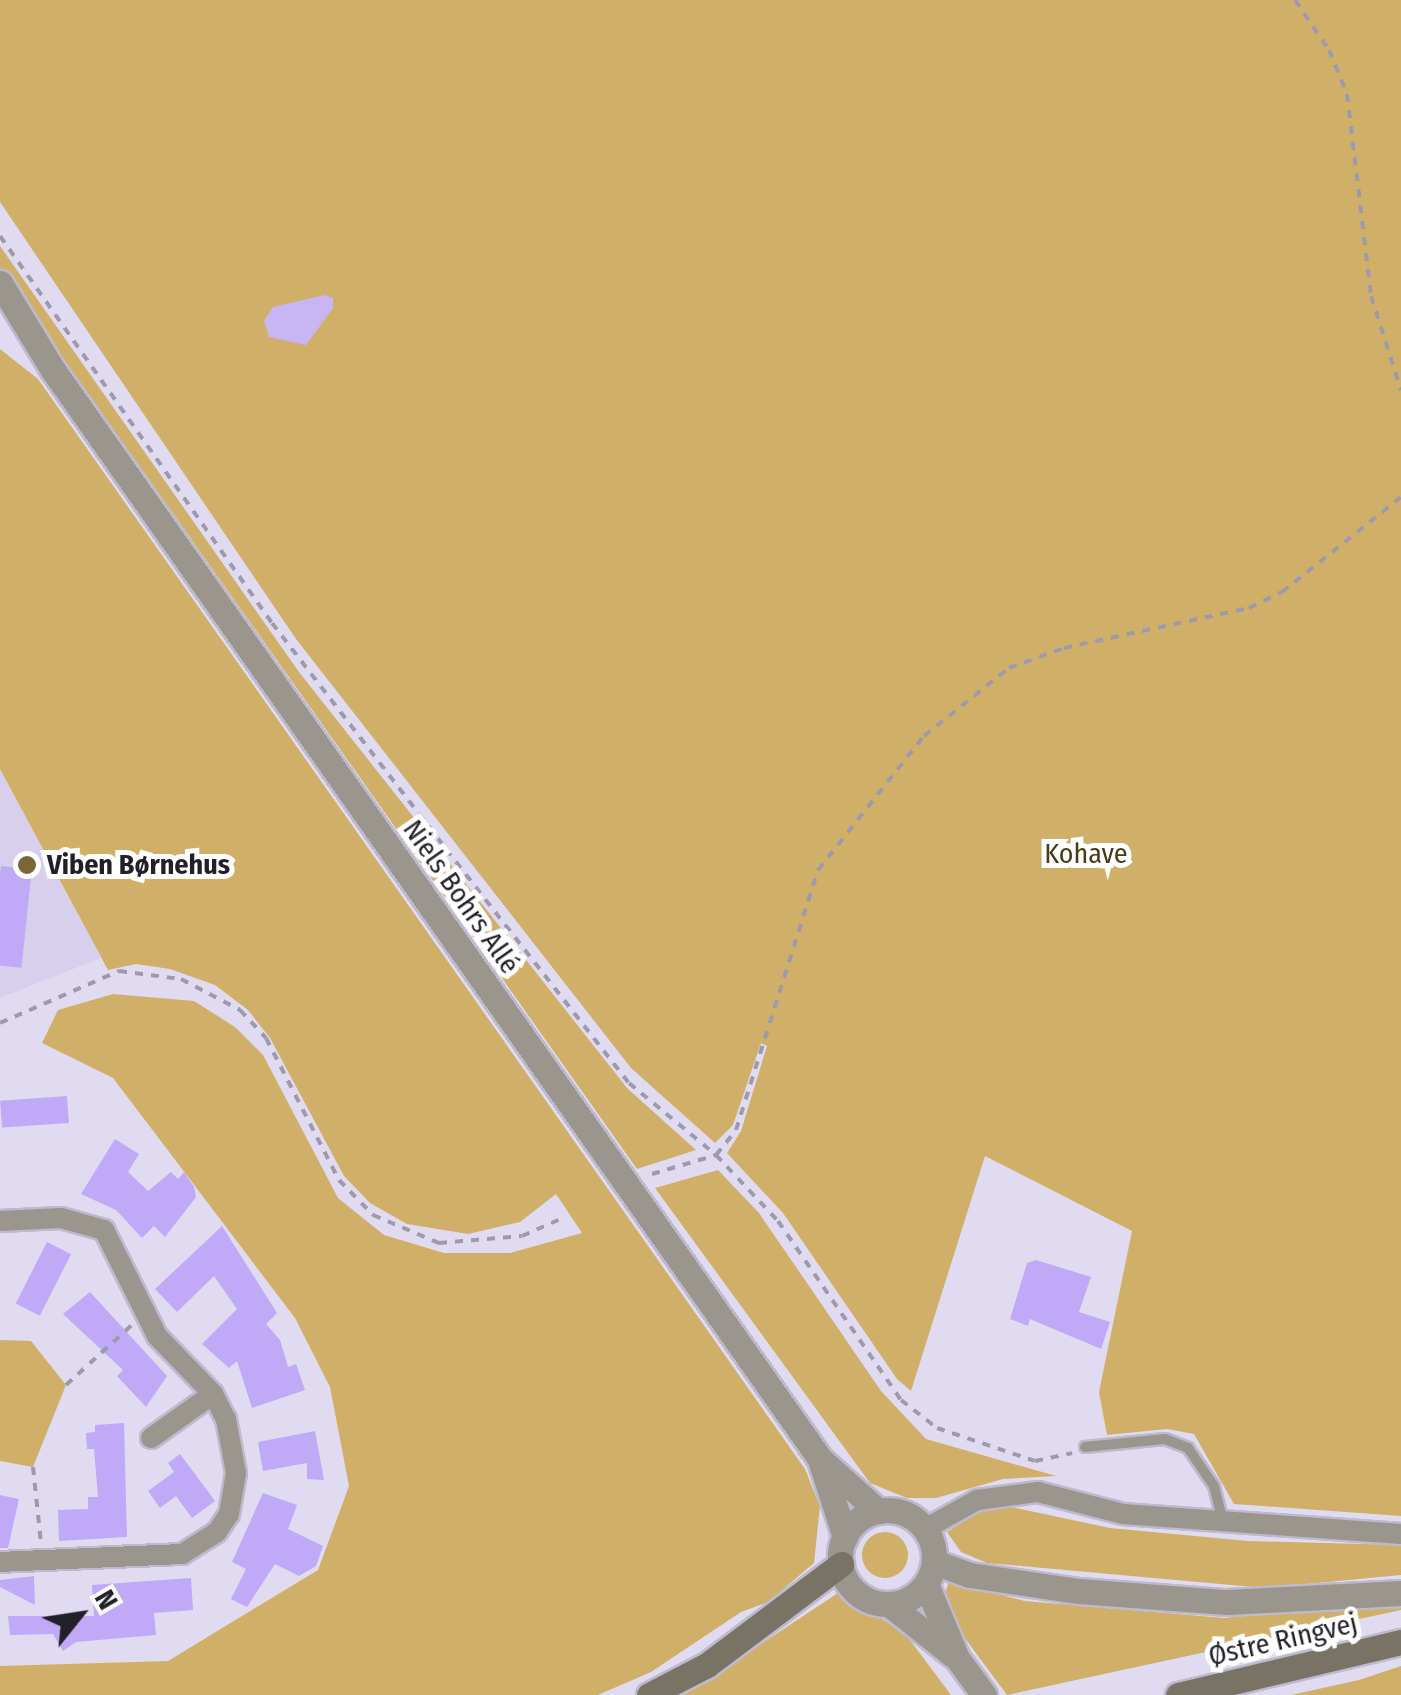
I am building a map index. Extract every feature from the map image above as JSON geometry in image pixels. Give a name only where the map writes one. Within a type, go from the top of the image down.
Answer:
[{"type":"main road","points":[[649,1695],[707,1664],[801,1600],[841,1564]]},
{"type":"main road","name":"Østre Ringvej","points":[[1178,1695],[1401,1642]]},
{"type":"street","name":"Niels Bohrs Allé","points":[[0,283],[54,370],[820,1459],[878,1511]]},
{"type":"street","name":"Niels Bohrs Allé","points":[[0,315],[54,370]]},
{"type":"street","points":[[0,1221],[61,1218],[104,1230],[143,1315],[212,1394],[226,1420],[236,1473],[235,1494],[217,1532],[182,1554],[0,1562]]},
{"type":"street","points":[[151,1438],[212,1394]]},
{"type":"street","name":"Niels Bohrs Allé","points":[[820,1459],[845,1536]]},
{"type":"street","points":[[925,1529],[963,1506],[1008,1492],[1038,1492],[1122,1514],[1401,1534]]},
{"type":"street","points":[[962,1664],[930,1573],[925,1529],[904,1513],[878,1511],[845,1536],[841,1564],[858,1593],[889,1604],[962,1664],[984,1695]]},
{"type":"street","points":[[889,1604],[930,1573],[1079,1591],[1227,1602],[1401,1592]]},
{"type":"lane","points":[[1086,1448],[1165,1439],[1188,1448],[1214,1486],[1222,1523]]},
{"type":"path","points":[[1295,0],[1329,50],[1347,94],[1371,296],[1401,390]]},
{"type":"path","points":[[0,236],[272,623],[446,849],[629,1083],[716,1156],[778,1222],[901,1400],[937,1428],[1035,1461],[1086,1448]]},
{"type":"path","points":[[652,1174],[716,1156],[748,1098],[818,870],[924,736],[1010,668],[1064,648],[1249,608],[1282,592],[1401,498]]},
{"type":"path","points":[[0,1022],[119,971],[181,979],[240,1010],[266,1038],[338,1180],[373,1215],[439,1243],[522,1236],[565,1217]]},
{"type":"path","points":[[66,1385],[143,1315]]},
{"type":"path","points":[[34,1467],[42,1563]]},
{"type":"shaded area","points":[[325,295],[333,298],[333,308],[306,345],[269,337],[264,321],[273,307]]},
{"type":"shaded area","name":"Viben Børnehus","points":[[0,769],[101,958],[0,998]]},
{"type":"green space","name":"Kohave","points":[[0,0],[1401,0],[1401,1516],[1234,1504],[1194,1434],[1167,1429],[1107,1435],[1099,1392],[1132,1231],[985,1156],[911,1391],[897,1379],[783,1213],[727,1153],[741,1131],[767,1046],[761,1043],[733,1125],[715,1143],[631,1068],[296,639],[0,202]]},
{"type":"green space","points":[[0,246],[299,672],[627,1088],[696,1150],[637,1169],[0,269]]},
{"type":"green space","points":[[0,349],[38,379],[805,1469],[820,1506],[814,1563],[768,1602],[741,1612],[651,1672],[598,1695],[0,1695],[0,1666],[168,1661],[318,1570],[349,1486],[330,1387],[295,1318],[113,1078],[42,1043],[58,1010],[113,994],[194,1001],[235,1027],[263,1055],[338,1198],[384,1235],[444,1253],[510,1253],[582,1233],[556,1194],[520,1222],[468,1234],[407,1224],[370,1203],[344,1176],[270,1038],[248,1010],[215,985],[170,969],[136,964],[108,970],[0,769]]},
{"type":"green space","points":[[718,1170],[759,1213],[881,1391],[926,1439],[1056,1476],[1003,1479],[936,1498],[907,1498],[870,1483],[655,1188]]},
{"type":"green space","points":[[0,1340],[31,1341],[66,1385],[33,1467],[0,1461]]},
{"type":"green space","points":[[993,1503],[1110,1528],[1248,1541],[1401,1545],[1401,1575],[1264,1588],[987,1563],[961,1552],[947,1532]]},
{"type":"green space","points":[[885,1532],[902,1538],[908,1555],[902,1572],[885,1578],[868,1572],[862,1555],[868,1538]]},
{"type":"green space","points":[[949,1581],[1025,1601],[1224,1618],[1401,1600],[1401,1610],[1007,1695],[941,1606]]},
{"type":"green space","points":[[841,1591],[907,1636],[951,1695],[684,1695]]},
{"type":"green space","points":[[1401,1666],[1401,1695],[1291,1695],[1359,1680]]},
{"type":"building","points":[[1,866],[32,869],[21,968],[0,965]]},
{"type":"building","points":[[67,1096],[69,1123],[2,1128],[0,1101]]},
{"type":"building","points":[[115,1139],[139,1154],[128,1172],[148,1191],[171,1172],[178,1179],[184,1172],[194,1187],[196,1197],[165,1237],[154,1226],[142,1238],[116,1210],[81,1194]]},
{"type":"building","points":[[222,1226],[277,1313],[266,1324],[280,1340],[288,1367],[296,1364],[305,1390],[252,1408],[237,1361],[229,1368],[202,1344],[237,1309],[214,1276],[177,1312],[155,1289]]},
{"type":"building","points":[[47,1242],[71,1254],[40,1316],[16,1303]]},
{"type":"building","points":[[1036,1260],[1091,1277],[1079,1312],[1110,1322],[1101,1349],[1030,1319],[1028,1326],[1010,1319],[1027,1263]]},
{"type":"building","points":[[90,1292],[167,1376],[146,1407],[117,1376],[123,1370],[63,1314]]},
{"type":"building","points":[[124,1423],[127,1537],[59,1541],[58,1510],[88,1509],[88,1497],[98,1497],[94,1449],[87,1449],[86,1433],[95,1432],[95,1425]]},
{"type":"building","points":[[315,1431],[324,1480],[307,1479],[307,1463],[263,1471],[258,1442]]},
{"type":"building","points":[[180,1454],[215,1501],[192,1518],[176,1496],[160,1508],[148,1491],[174,1472],[168,1463]]},
{"type":"building","points":[[263,1493],[297,1505],[288,1529],[323,1546],[316,1566],[299,1576],[275,1564],[247,1607],[231,1599],[246,1569],[232,1562]]},
{"type":"building","points":[[0,1495],[19,1499],[8,1548],[0,1548]]},
{"type":"building","points":[[34,1576],[35,1605],[0,1587],[0,1580]]},
{"type":"building","points":[[191,1578],[193,1610],[154,1613],[156,1635],[76,1642],[63,1651],[53,1634],[10,1635],[8,1616],[94,1616],[92,1585]]},
{"type":"place","name":"Viben Børnehus","points":[[27,865]]}]
